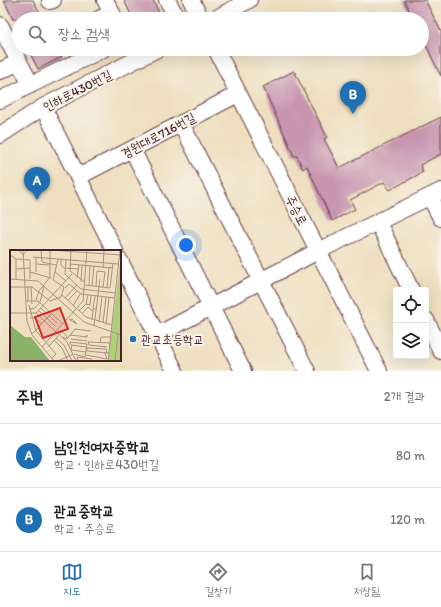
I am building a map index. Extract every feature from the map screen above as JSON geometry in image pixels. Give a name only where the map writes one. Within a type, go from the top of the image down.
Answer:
[{"type":"street","points":[[167,0],[173,12]]},
{"type":"street","points":[[191,0],[197,12]]},
{"type":"street","points":[[228,12],[249,0]]},
{"type":"street","points":[[1,30],[12,50]]},
{"type":"street","points":[[16,56],[31,85]]},
{"type":"street","points":[[0,100],[89,56]]},
{"type":"street","name":"인하로430번길","points":[[0,135],[43,107],[143,56]]},
{"type":"street","name":"주승로","points":[[219,56],[379,371]]},
{"type":"street","points":[[0,71],[19,62]]},
{"type":"street","name":"경원대로716번길","points":[[78,177],[238,94]]},
{"type":"street","points":[[43,107],[114,250]]},
{"type":"street","points":[[181,123],[307,371]]},
{"type":"street","points":[[132,149],[243,371]]},
{"type":"street","points":[[157,335],[318,251],[435,194],[441,218]]},
{"type":"street","points":[[378,222],[410,287]]},
{"type":"street","points":[[121,263],[176,371]]},
{"type":"street","points":[[427,323],[441,351]]},
{"type":"building","points":[[4,0],[33,0],[39,12],[12,12],[12,17]]},
{"type":"building","points":[[124,0],[153,0],[159,12],[130,12]]},
{"type":"building","points":[[404,0],[425,0],[441,31],[441,76],[429,51],[429,12],[410,12]]},
{"type":"building","points":[[32,56],[62,56],[62,57],[38,69]]},
{"type":"building","points":[[294,71],[327,137],[324,139],[339,168],[441,117],[441,154],[420,165],[423,172],[390,190],[384,182],[350,200],[355,209],[332,221],[307,166],[303,169],[297,156],[294,156],[263,87]]},
{"type":"place","name":"관교중학교","points":[[353,114]]},
{"type":"place","name":"남인천여자중학교","points":[[37,200]]},
{"type":"place","name":"관교초등학교","points":[[133,339]]}]
